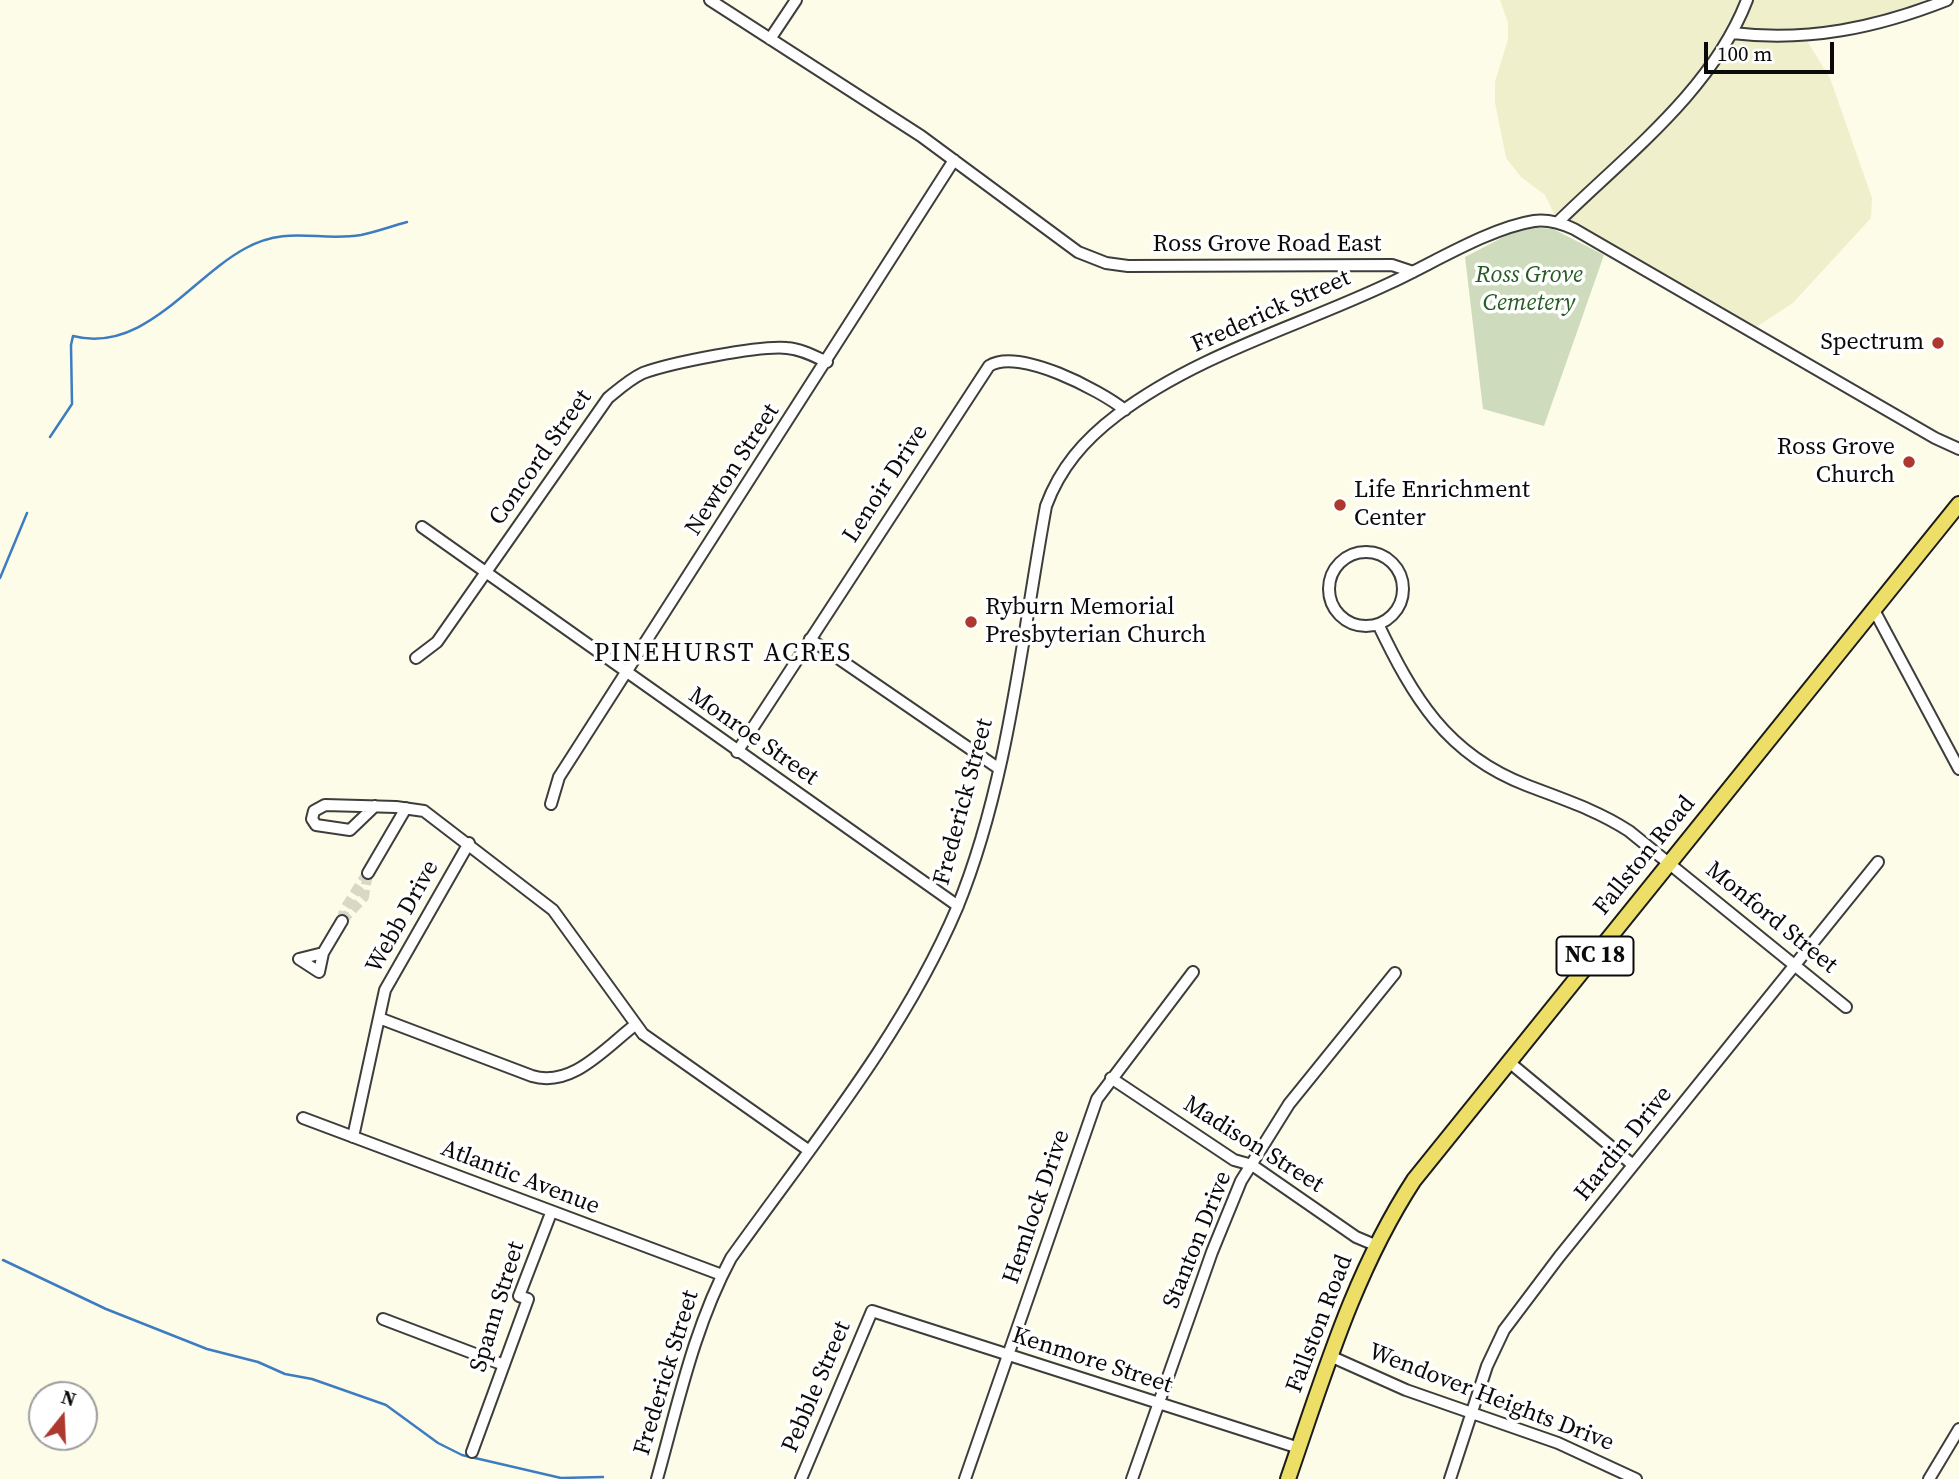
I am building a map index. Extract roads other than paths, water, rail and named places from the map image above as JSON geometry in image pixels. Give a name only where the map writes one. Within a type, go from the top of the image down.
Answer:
[{"type":"main road","name":"Fallston Road","points":[[1288,1479],[1346,1309],[1375,1245],[1414,1180],[1959,503]]},
{"type":"street","name":"Ross Grove Road East","points":[[710,0],[954,160],[1055,237],[1091,258],[1106,263],[1128,266],[1392,265],[1413,272],[1513,226],[1536,220],[1558,222]]},
{"type":"street","points":[[770,39],[796,0]]},
{"type":"street","points":[[1747,0],[1732,33],[1710,68],[1682,102],[1558,222],[1935,438],[1959,449]]},
{"type":"street","points":[[1732,33],[1763,36],[1842,32],[1896,20],[1947,0]]},
{"type":"street","name":"Newton Street","points":[[551,804],[559,777],[628,674],[954,160]]},
{"type":"street","name":"Frederick Street","points":[[657,1479],[701,1323],[722,1275],[870,1063],[916,990],[958,906],[998,768],[1046,506],[1053,487],[1074,455],[1125,410],[1227,351],[1413,272]]},
{"type":"street","name":"Concord Street","points":[[416,658],[437,642],[608,398],[636,377],[679,363],[775,347],[800,350],[827,362]]},
{"type":"street","name":"Lenoir Drive","points":[[737,752],[989,366],[1000,360],[1019,361],[1100,391],[1125,410]]},
{"type":"street","name":"Monroe Street","points":[[422,527],[958,906]]},
{"type":"street","points":[[1362,552],[1385,557],[1401,575],[1404,587],[1397,610],[1378,624],[1354,624],[1335,608],[1329,585],[1340,563],[1350,555],[1362,552]]},
{"type":"street","points":[[1874,610],[1959,769]]},
{"type":"street","name":"Monford Street","points":[[1378,624],[1406,683],[1430,717],[1459,745],[1507,776],[1599,813],[1670,862],[1846,1007]]},
{"type":"street","points":[[810,639],[998,768]]},
{"type":"street","points":[[370,806],[350,830],[312,822],[314,811],[321,805],[370,806],[406,808],[424,811],[553,910],[635,1025],[658,1047],[808,1150]]},
{"type":"street","points":[[368,873],[406,808]]},
{"type":"street","name":"Webb Drive","points":[[353,1137],[390,978],[469,844]]},
{"type":"street","name":"Hardin Drive","points":[[1450,1479],[1488,1366],[1504,1330],[1633,1165],[1878,862]]},
{"type":"street","points":[[323,953],[342,921]]},
{"type":"street","name":"Hemlock Drive","points":[[965,1479],[1088,1121],[1111,1078],[1193,972]]},
{"type":"street","name":"Stanton Drive","points":[[1132,1479],[1212,1252],[1241,1181],[1289,1104],[1395,973]]},
{"type":"street","points":[[379,1018],[541,1079],[572,1074],[635,1025]]},
{"type":"street","points":[[1509,1062],[1633,1165]]},
{"type":"street","name":"Madison Street","points":[[1111,1078],[1234,1160],[1252,1166],[1356,1237],[1375,1245]]},
{"type":"street","name":"Atlantic Avenue","points":[[303,1118],[722,1275]]},
{"type":"street","name":"Spann Street","points":[[471,1452],[528,1300],[519,1296],[551,1213]]},
{"type":"street","name":"Kenmore Street","points":[[872,1311],[1158,1405],[1299,1448]]},
{"type":"street","name":"Pebble Street","points":[[801,1479],[872,1311]]},
{"type":"street","points":[[383,1319],[504,1364]]},
{"type":"street","name":"Wendover Heights Drive","points":[[1330,1356],[1406,1390],[1558,1443],[1636,1479]]},
{"type":"street","points":[[1930,1479],[1959,1429]]},
{"type":"waterway","points":[[50,437],[72,404],[73,336],[99,339],[122,334],[144,324],[225,261],[261,241],[290,236],[346,237],[407,222]]},
{"type":"waterway","points":[[0,578],[27,513]]},
{"type":"waterway","points":[[3,1260],[106,1309],[207,1349],[258,1362],[285,1374],[312,1379],[386,1405],[438,1443],[462,1455],[561,1478],[603,1477]]},
{"type":"tunnel","points":[[342,921],[364,897],[368,873]]},
{"type":"tunnel","points":[[342,921],[344,910],[366,875]]},
{"type":"place","name":"Spectrum","points":[[1938,343]]},
{"type":"place","name":"Ross Grove Church","points":[[1909,462]]},
{"type":"place","name":"Life Enrichment Center","points":[[1340,505]]},
{"type":"place","name":"Ryburn Memorial Presbyterian Church","points":[[971,622]]},
{"type":"district","name":"PINEHURST ACRES","points":[[723,654]]},
{"type":"park label","name":"Ross Grove Cemetery","points":[[1529,290]]}]
